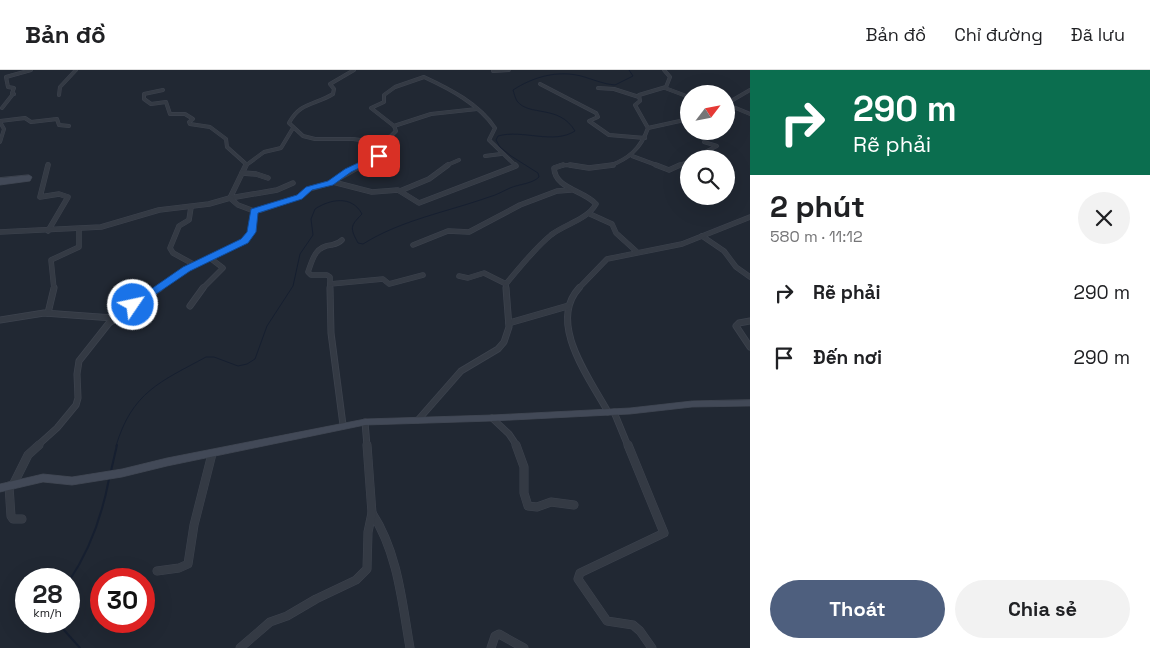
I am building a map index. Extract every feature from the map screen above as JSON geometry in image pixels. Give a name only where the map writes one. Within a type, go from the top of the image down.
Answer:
[{"type":"street","points":[[2,108],[13,94],[14,88],[8,87],[6,77],[31,70]]},
{"type":"street","points":[[59,95],[60,87],[76,70]]},
{"type":"street","points":[[354,70],[330,84],[334,92],[329,98],[300,107],[289,122],[293,128],[303,136],[315,139],[356,139],[375,142],[396,131],[394,126],[371,108],[384,102],[384,96],[392,88],[424,77],[447,88],[489,118],[495,127],[489,140],[501,154],[516,166],[422,202],[416,202],[400,191]]},
{"type":"street","points":[[493,71],[509,70]]},
{"type":"street","points":[[664,70],[670,77],[665,88]]},
{"type":"street","points":[[540,84],[597,114],[598,117],[589,121],[608,135],[645,138]]},
{"type":"street","points":[[598,88],[614,89],[638,96],[665,88],[680,94]]},
{"type":"street","points":[[163,90],[144,94],[144,99],[151,104],[166,102],[167,109],[171,115],[185,114],[193,119],[189,122],[190,124],[214,128],[226,139],[228,147],[246,164]]},
{"type":"street","points":[[750,90],[726,104],[750,114]]},
{"type":"street","points":[[570,190],[554,175],[555,167],[568,164],[589,168],[606,168],[632,156],[642,145],[648,128],[635,105],[640,100],[638,96]]},
{"type":"street","points":[[394,126],[429,114],[477,109]]},
{"type":"street","points":[[0,142],[4,129],[0,122],[25,118],[31,122],[57,119],[59,125],[69,126]]},
{"type":"street","points":[[648,128],[680,121]]},
{"type":"street","points":[[230,198],[246,164],[264,152],[281,148],[293,128]]},
{"type":"street","points":[[230,198],[238,205],[254,211],[300,197],[309,189],[333,182],[350,170],[377,158],[379,154],[374,144],[375,142]]},
{"type":"street","points":[[704,142],[717,146],[709,150]]},
{"type":"street","points":[[485,156],[501,154]]},
{"type":"street","points":[[632,156],[669,170],[680,165]]},
{"type":"street","points":[[333,182],[372,192],[400,191],[429,179],[445,166],[460,160]]},
{"type":"street","points":[[48,164],[40,197],[60,194],[68,198],[48,231]]},
{"type":"street","points":[[242,173],[256,174],[268,178]]},
{"type":"street","points":[[0,182],[29,178]]},
{"type":"street","points":[[0,232],[48,231],[105,226],[159,210],[209,204],[230,198],[276,190],[293,183]]},
{"type":"street","points":[[413,245],[448,231],[469,232],[520,205],[557,191],[570,190],[582,193],[594,200],[596,204],[590,214],[560,229],[540,244],[506,284]]},
{"type":"street","points":[[191,207],[189,220],[179,226],[170,248],[173,254],[195,264]]},
{"type":"street","points":[[22,519],[13,519],[11,516],[7,486],[28,455],[57,428],[76,405],[78,398],[77,374],[79,361],[92,342],[113,318],[195,264],[247,238],[253,228],[252,216],[254,211]]},
{"type":"street","points":[[590,214],[612,224],[616,233],[637,252]]},
{"type":"street","points":[[652,648],[636,626],[629,622],[612,623],[608,621],[578,579],[580,573],[664,533],[611,412],[569,338],[566,326],[569,314],[568,306],[575,292],[601,263],[611,257],[671,247],[750,217]]},
{"type":"street","points":[[48,313],[54,290],[51,260],[79,247],[79,229]]},
{"type":"street","points":[[702,236],[722,249],[736,267],[750,277]]},
{"type":"street","points":[[342,240],[338,244],[325,244],[319,248],[308,272],[311,275],[330,275],[330,331],[343,425]]},
{"type":"street","points":[[190,306],[206,283],[223,268],[210,258]]},
{"type":"street","points":[[418,420],[461,371],[501,347],[509,323],[510,302],[506,284],[485,273],[468,278],[459,276]]},
{"type":"street","points":[[330,284],[382,279],[387,284],[423,275]]},
{"type":"street","points":[[509,323],[568,306]]},
{"type":"street","points":[[0,320],[48,313],[113,318]]},
{"type":"street","points":[[750,321],[739,323],[736,326],[750,347]]},
{"type":"street","points":[[7,486],[43,478],[72,481],[122,473],[364,422],[492,418],[611,412],[692,404],[750,403]]},
{"type":"street","points":[[492,418],[498,427],[510,435],[522,459],[525,477],[524,497],[528,506],[537,507],[551,502],[574,506]]},
{"type":"street","points":[[240,648],[270,622],[291,614],[316,599],[361,577],[369,563],[368,532],[372,513],[364,422]]},
{"type":"street","points":[[157,571],[179,568],[188,564],[194,525],[212,454]]},
{"type":"street","points":[[372,513],[379,524],[397,572],[410,648]]},
{"type":"street","points":[[491,648],[493,639],[497,634],[501,634],[524,648]]},
{"type":"waterway","points":[[116,446],[130,413],[139,401],[162,382],[206,357],[214,357],[238,366],[247,364],[255,359],[267,326],[293,286],[300,254],[313,235],[311,219],[315,209],[334,201],[347,201],[353,204],[362,214],[352,227],[358,243],[363,244],[408,223],[533,181],[539,177],[538,173],[500,147],[496,140],[498,136],[517,134],[557,137],[575,131],[561,117],[522,106],[517,101],[513,90],[529,81],[554,74],[572,74],[615,85],[633,76],[629,70]]},
{"type":"waterway","points":[[111,471],[117,445]]},
{"type":"waterway","points":[[77,568],[94,532],[103,506],[109,479]]},
{"type":"waterway","points":[[67,633],[80,648]]},
{"type":"route","points":[[133,305],[187,269],[244,241],[252,232],[252,216],[254,211],[300,197],[309,189],[330,183],[348,171],[379,156]]}]
